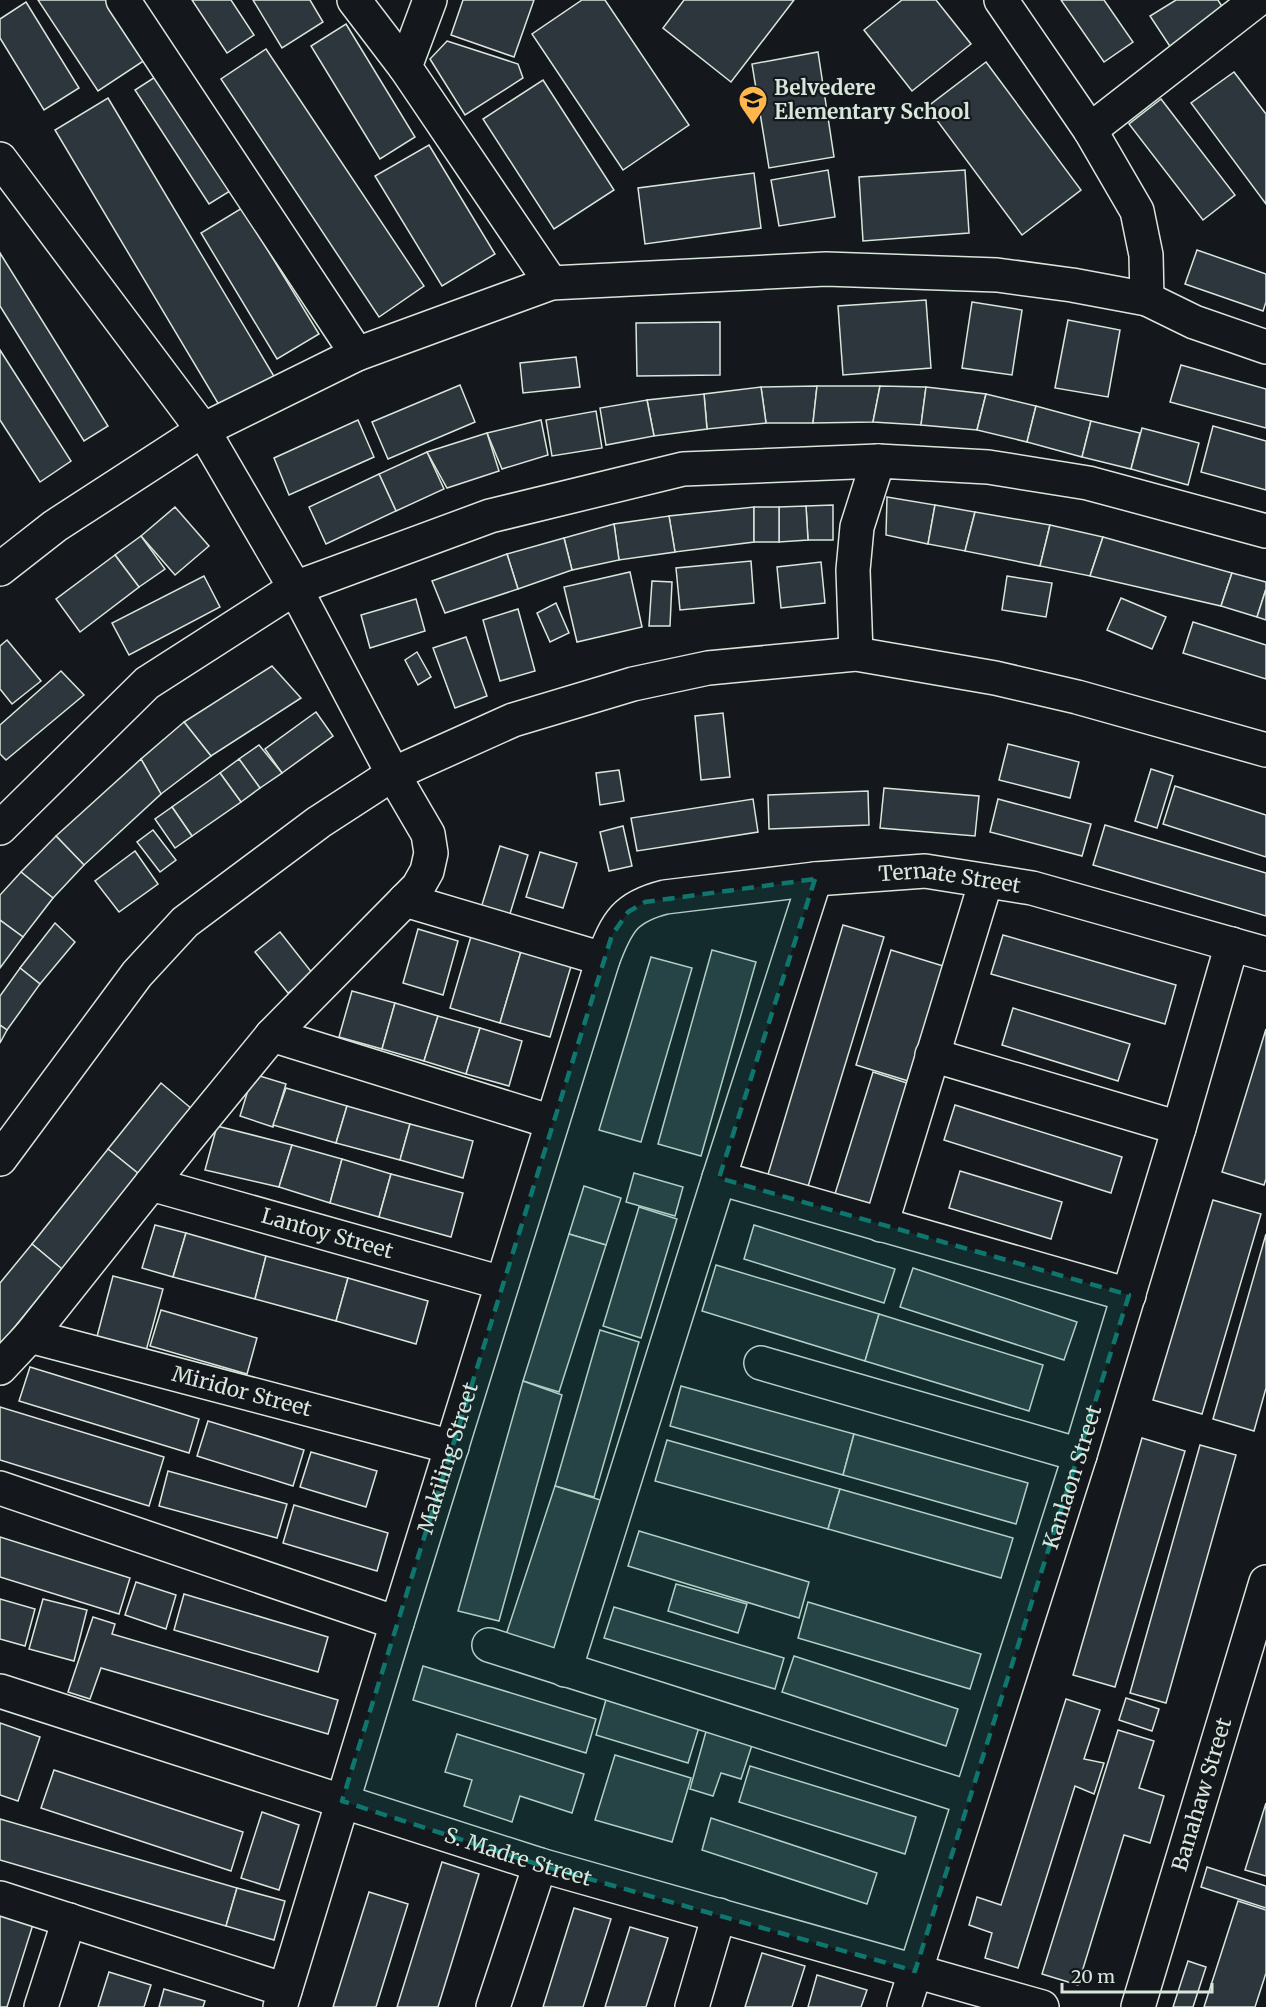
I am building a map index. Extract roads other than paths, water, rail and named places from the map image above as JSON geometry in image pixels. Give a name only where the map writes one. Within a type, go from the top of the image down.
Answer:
[{"type":"street","points":[[123,0],[357,354]]},
{"type":"street","points":[[354,0],[405,67],[551,283]]},
{"type":"street","points":[[405,67],[430,0]]},
{"type":"street","points":[[1001,0],[1090,130],[1137,211],[1146,255],[1147,299]]},
{"type":"street","points":[[1090,130],[1257,0]]},
{"type":"street","points":[[0,159],[203,430],[295,588],[393,774],[428,834],[431,853],[427,871],[418,887],[272,1035],[30,1336],[0,1368]]},
{"type":"street","points":[[0,569],[55,526],[203,430],[357,354],[551,283],[837,270],[998,275],[1072,285],[1147,299],[1194,322],[1266,347]]},
{"type":"street","points":[[856,654],[853,570],[857,526],[878,461]]},
{"type":"street","points":[[0,828],[147,683],[295,588],[490,516],[683,469],[878,461],[988,467],[1088,483],[1266,531]]},
{"type":"street","points":[[0,1159],[137,974],[186,922],[319,822],[393,774],[513,720],[633,684],[708,668],[856,654],[995,678],[1077,697],[1266,750]]},
{"type":"street","name":"Ternate Street","points":[[628,912],[645,902],[665,897],[815,879],[926,871],[1032,888],[1266,954]]},
{"type":"street","points":[[565,1670],[815,879]]},
{"type":"street","points":[[880,1224],[986,881]]},
{"type":"street","points":[[405,900],[603,959]]},
{"type":"street","name":"Makiling Street","points":[[283,1999],[603,959],[612,936],[628,912]]},
{"type":"street","name":"Kanlaon Street","points":[[904,2007],[1080,1455],[1232,944]]},
{"type":"street","points":[[272,1035],[552,1122]]},
{"type":"street","points":[[933,1055],[1179,1128]]},
{"type":"street","points":[[719,1178],[1129,1295]]},
{"type":"street","name":"Lantoy Street","points":[[152,1184],[502,1283]]},
{"type":"street","name":"Miridor Street","points":[[30,1336],[452,1447]]},
{"type":"street","points":[[761,1363],[1080,1455]]},
{"type":"street","points":[[0,1488],[397,1623]]},
{"type":"street","name":"Banahaw Street","points":[[1138,2007],[1266,1582]]},
{"type":"street","points":[[489,1645],[970,1798]]},
{"type":"street","name":"S. Madre Street","points":[[0,1691],[540,1864],[1042,2007]]},
{"type":"street","points":[[493,2007],[540,1864]]},
{"type":"street","points":[[0,1898],[69,1920],[283,1999]]},
{"type":"street","points":[[692,2007],[719,1915]]},
{"type":"street","points":[[41,2007],[69,1920]]},
{"type":"place","name":"Belvedere Elementary School","points":[[753,126]]}]
